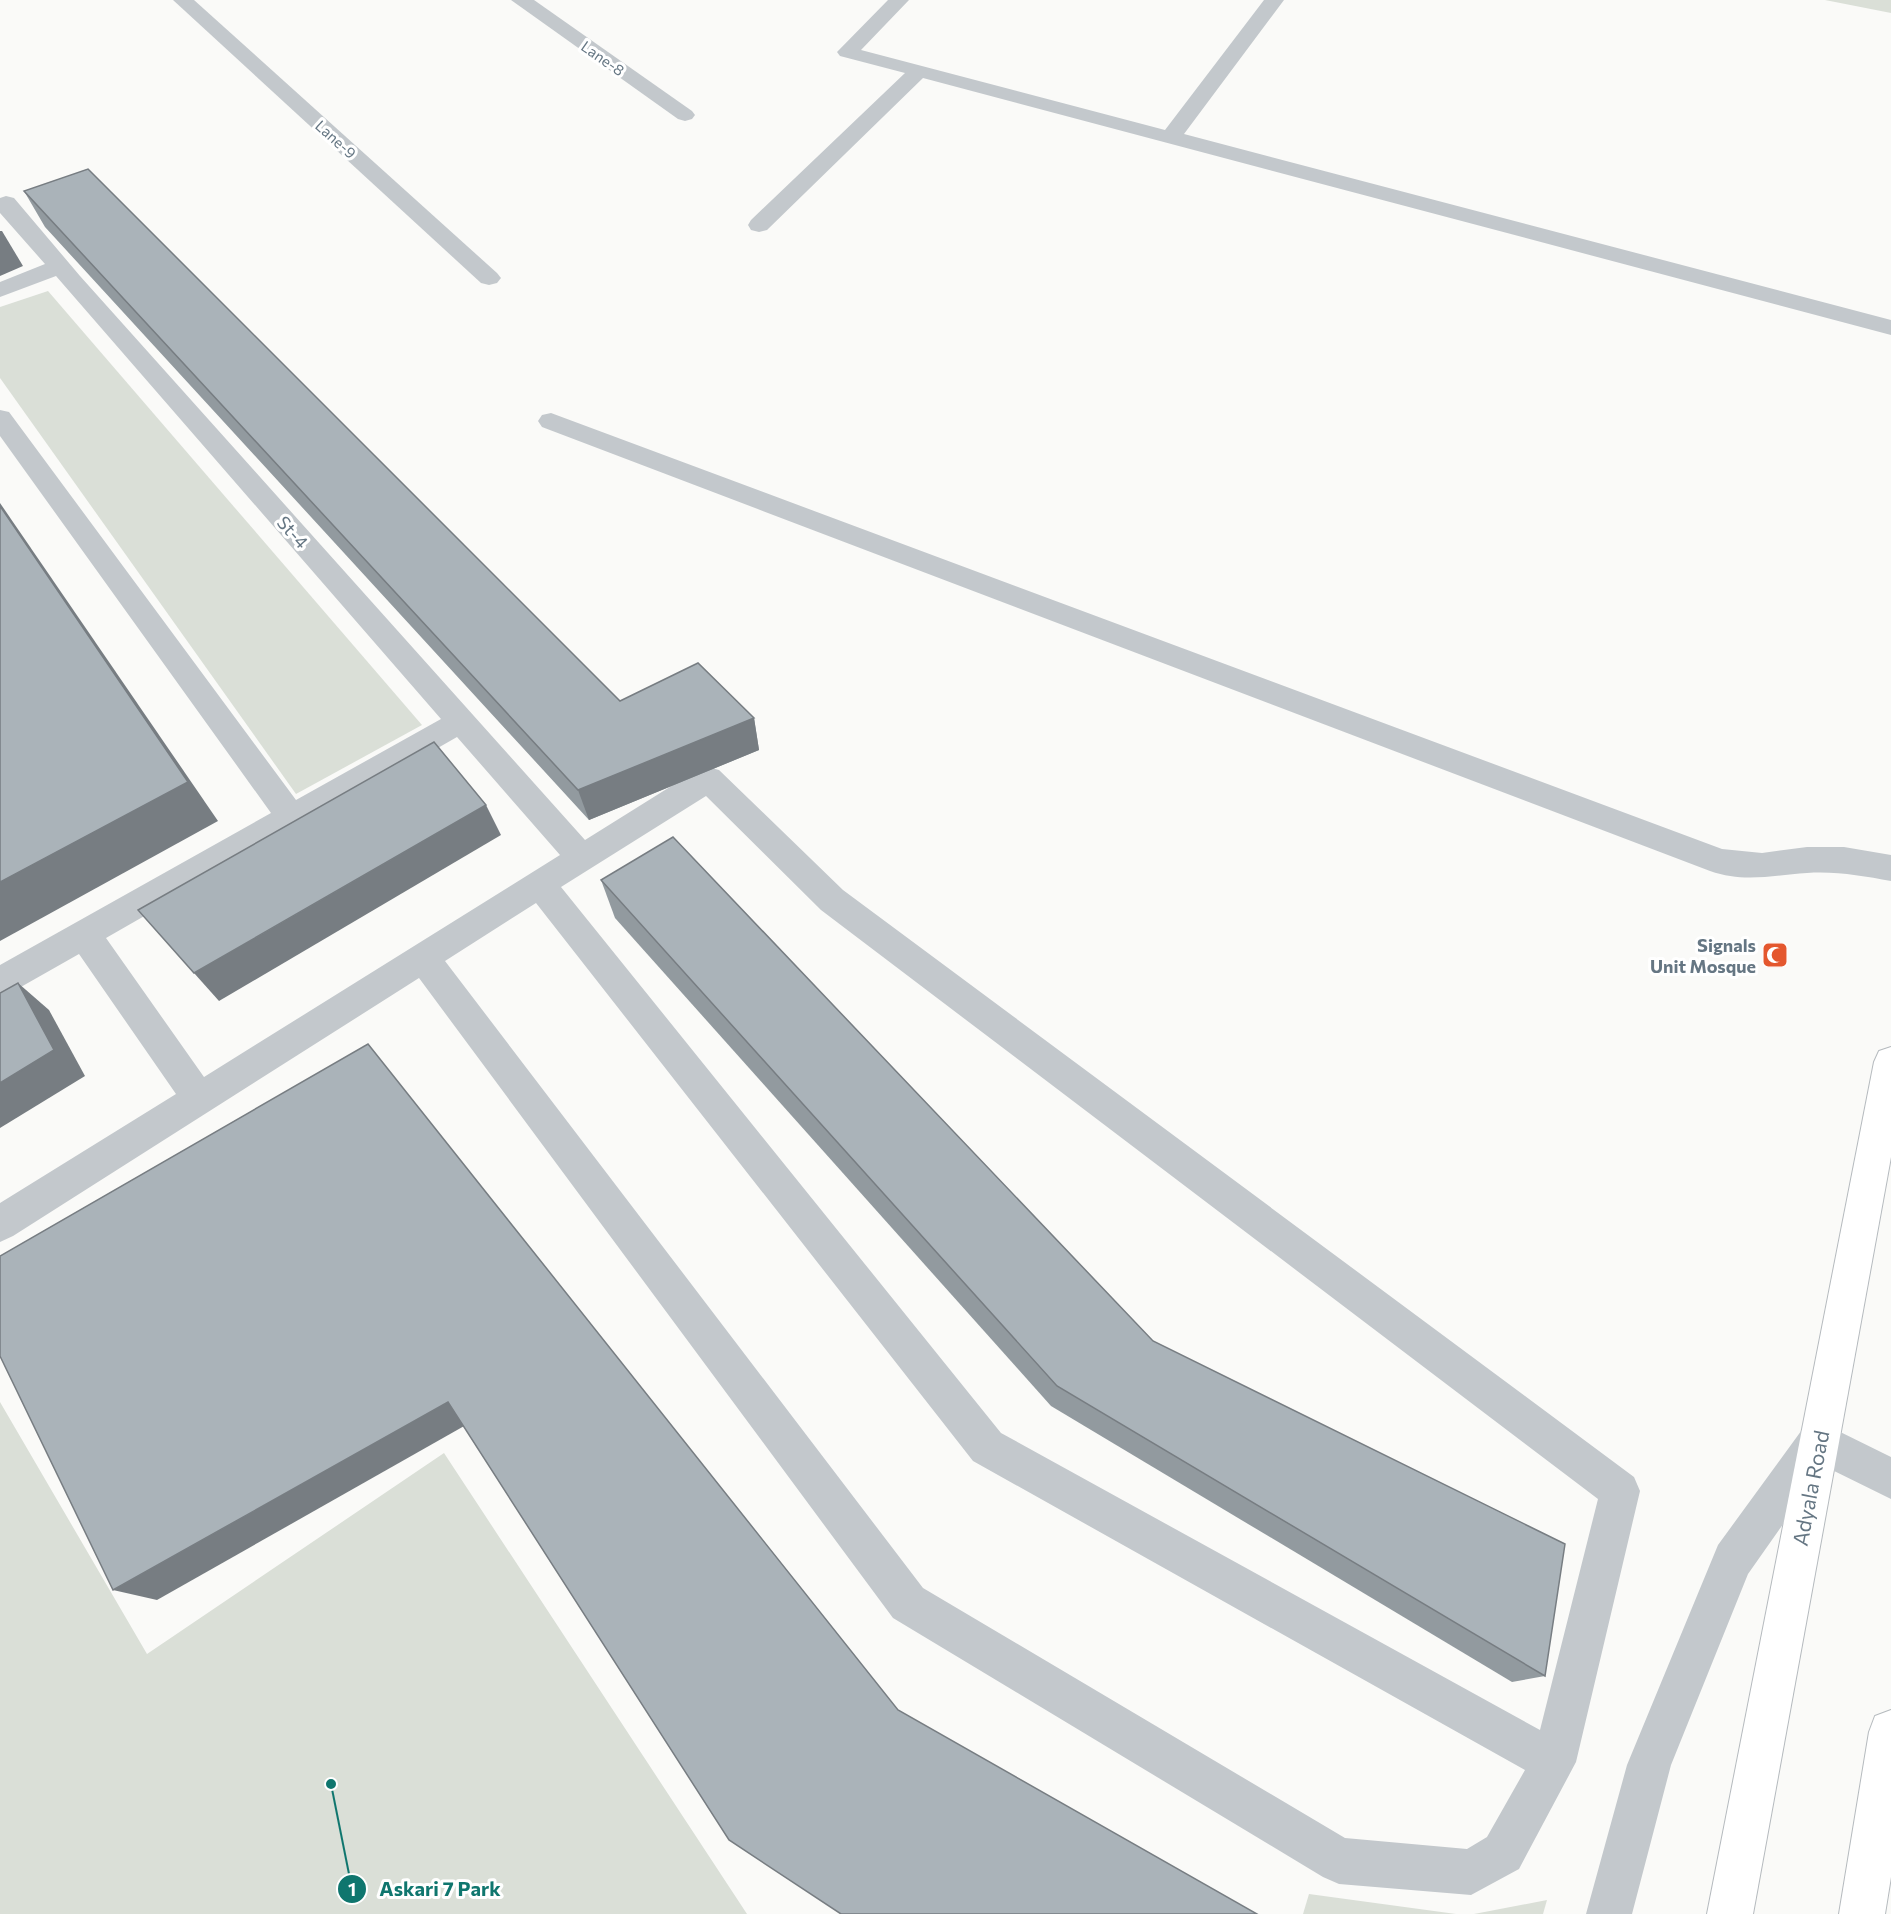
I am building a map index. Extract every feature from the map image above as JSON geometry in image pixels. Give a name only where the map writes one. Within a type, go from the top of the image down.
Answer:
[{"type":"main road","name":"Adyala Road","points":[[1730,1914],[1891,1062]]},
{"type":"main road","points":[[1862,1914],[1891,1732]]},
{"type":"street","name":"Lane-9","points":[[183,0],[489,278]]},
{"type":"street","name":"Lane-8","points":[[521,0],[685,115]]},
{"type":"street","points":[[899,0],[847,52],[1891,328]]},
{"type":"street","points":[[1170,138],[1274,0]]},
{"type":"street","points":[[759,225],[919,71]]},
{"type":"street","name":"St-4","points":[[3,204],[582,859]]},
{"type":"street","points":[[0,290],[59,267]]},
{"type":"street","points":[[0,418],[291,817]]},
{"type":"street","points":[[551,421],[1721,862],[1762,866],[1807,860],[1844,860],[1891,868]]},
{"type":"street","points":[[0,982],[461,721]]},
{"type":"street","points":[[0,1224],[540,884],[582,859],[708,779],[832,900],[1620,1491],[1554,1762],[1503,1853],[1471,1872],[1340,1861],[908,1603],[423,958]]},
{"type":"street","points":[[540,884],[987,1447],[1554,1762]]},
{"type":"street","points":[[84,934],[199,1099]]},
{"type":"street","points":[[1609,1914],[1649,1765],[1733,1560],[1818,1441],[1891,1479]]},
{"type":"shaded area","points":[[1825,0],[1891,0],[1891,13]]},
{"type":"shaded area","points":[[48,291],[422,725],[296,794],[0,378],[0,307]]},
{"type":"shaded area","points":[[0,1402],[147,1654],[444,1453],[747,1914],[0,1914]]},
{"type":"shaded area","points":[[1309,1894],[1456,1914],[1303,1914]]},
{"type":"shaded area","points":[[1547,1900],[1543,1914],[1474,1914]]},
{"type":"building","points":[[88,169],[620,701],[698,663],[754,718],[578,790],[24,191]]},
{"type":"building","points":[[0,506],[188,782],[0,882]]},
{"type":"building","points":[[434,742],[486,805],[194,973],[138,910]]},
{"type":"building","points":[[673,837],[1153,1341],[1565,1544],[1545,1676],[1057,1386],[601,880]]},
{"type":"building","points":[[18,983],[54,1050],[0,1083],[0,993]]},
{"type":"building","points":[[368,1044],[898,1710],[1257,1914],[841,1914],[729,1840],[448,1402],[113,1590],[0,1356],[0,1256]]},
{"type":"place","name":"Signals Unit Mosque","points":[[1775,955]]},
{"type":"place","name":"Askari 7 Park","points":[[331,1784]]}]
